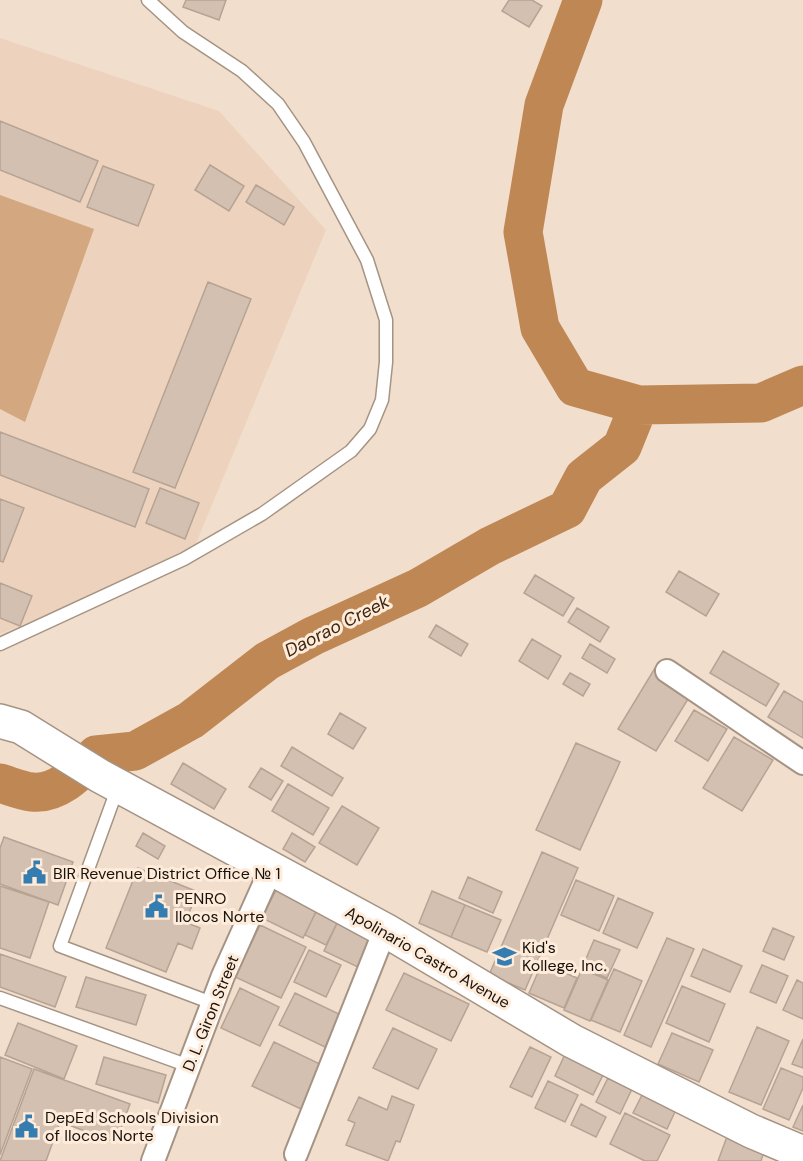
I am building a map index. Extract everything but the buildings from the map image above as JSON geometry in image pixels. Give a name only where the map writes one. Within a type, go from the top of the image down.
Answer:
[{"type":"main road","points":[[0,702],[10,724]]},
{"type":"main road","name":"Apolinario Castro Avenue","points":[[10,724],[109,781],[385,930],[572,1041],[751,1131],[803,1153]]},
{"type":"street","points":[[668,671],[803,763]]},
{"type":"street","name":"D. L. Giron Street","points":[[153,1161],[212,1003],[272,867]]},
{"type":"street","points":[[296,1154],[385,930]]},
{"type":"lane","points":[[0,644],[184,559],[262,514],[351,451],[370,429],[382,400],[386,362],[386,320],[367,260],[304,142],[278,104],[242,71],[183,32],[148,0]]},
{"type":"lane","points":[[109,781],[60,946],[212,1003]]},
{"type":"lane","points":[[0,998],[189,1066]]},
{"type":"shaded area","points":[[0,38],[219,111],[326,230],[192,553],[0,634]]},
{"type":"shaded area","points":[[0,195],[94,229],[25,422],[0,409]]},
{"type":"waterway","points":[[583,0],[544,105],[523,232],[540,328],[575,387],[639,405],[761,403],[803,385]]},
{"type":"waterway","name":"Daorao Creek","points":[[0,783],[28,791],[51,790],[68,781],[96,755],[135,751],[191,720],[267,661],[313,636],[418,588],[490,546],[567,509],[584,477],[622,447],[639,405]]},
{"type":"place","name":"BIR Revenue District Office № 1","points":[[35,873]]},
{"type":"place","name":"PENRO Ilocos Norte","points":[[157,907]]},
{"type":"place","name":"Kid's Kollege, Inc.","points":[[504,956]]},
{"type":"place","name":"DepEd Schools Division of Ilocos Norte","points":[[27,1126]]}]
